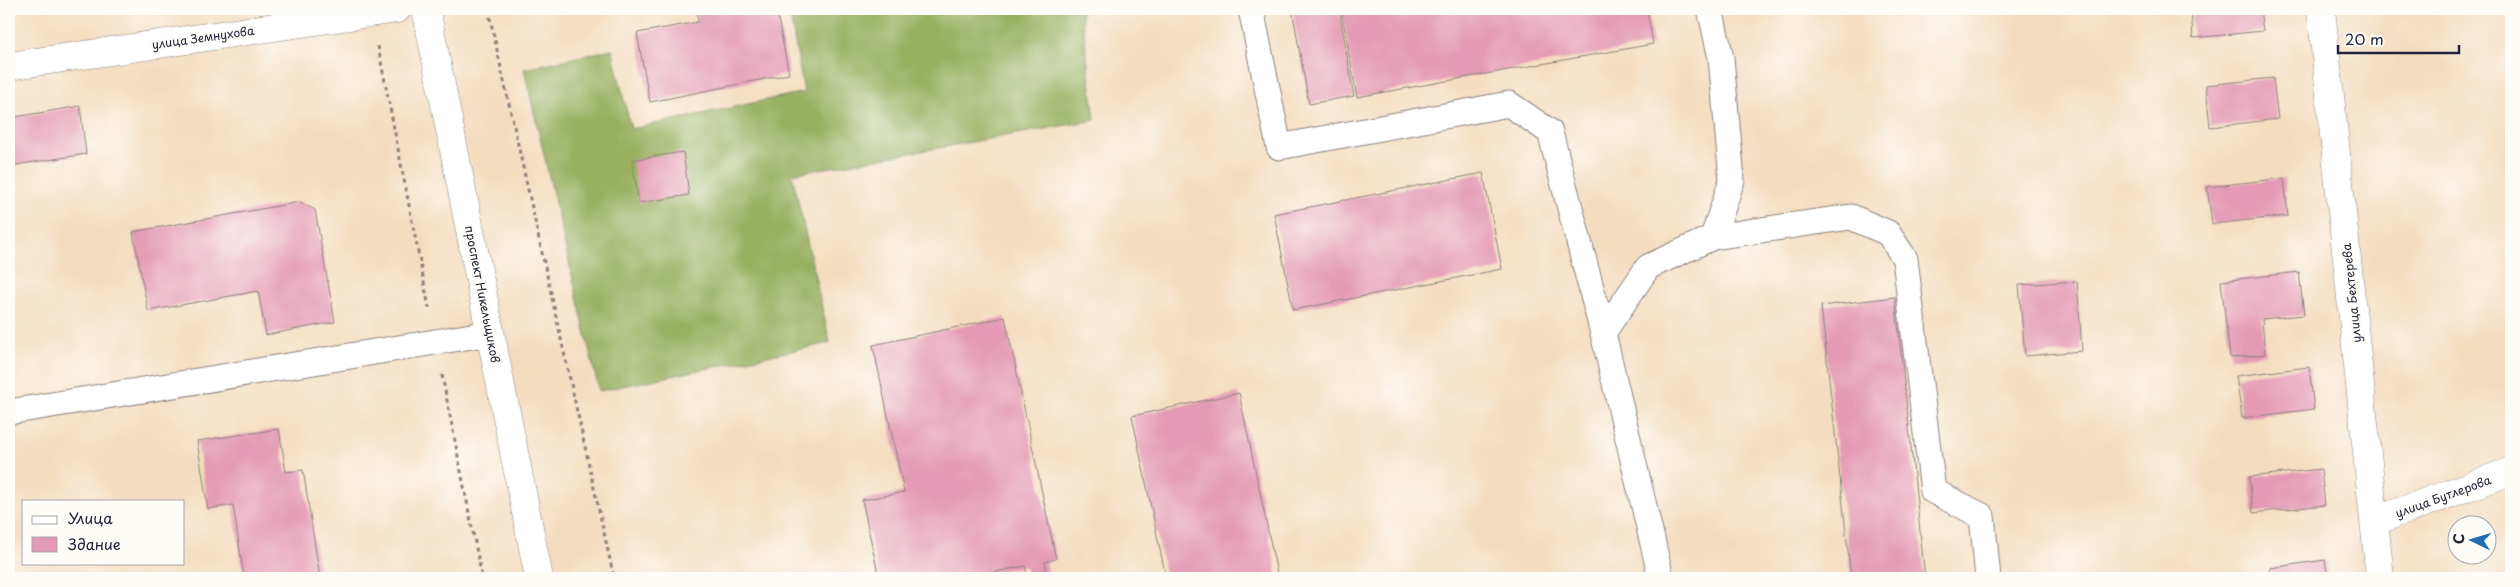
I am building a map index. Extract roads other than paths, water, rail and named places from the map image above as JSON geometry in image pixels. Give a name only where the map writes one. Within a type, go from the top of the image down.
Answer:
[{"type":"street","name":"проспект Никельщиков","points":[[426,9],[540,578]]},
{"type":"street","name":"улица Бехтерева","points":[[2321,9],[2380,578]]},
{"type":"street","name":"улица Земнухова","points":[[9,66],[384,11]]},
{"type":"street","name":"улица Бутлерова","points":[[2375,521],[2511,470]]},
{"type":"lane","points":[[1251,9],[1279,147],[1509,104],[1550,132],[1603,333],[1662,578]]},
{"type":"lane","points":[[1710,9],[1721,58],[1732,180],[1713,237]]},
{"type":"lane","points":[[1603,333],[1648,267],[1713,237],[1851,217],[1888,233],[1905,259],[1933,491],[1982,516],[1988,578]]},
{"type":"lane","points":[[9,412],[490,333]]}]
